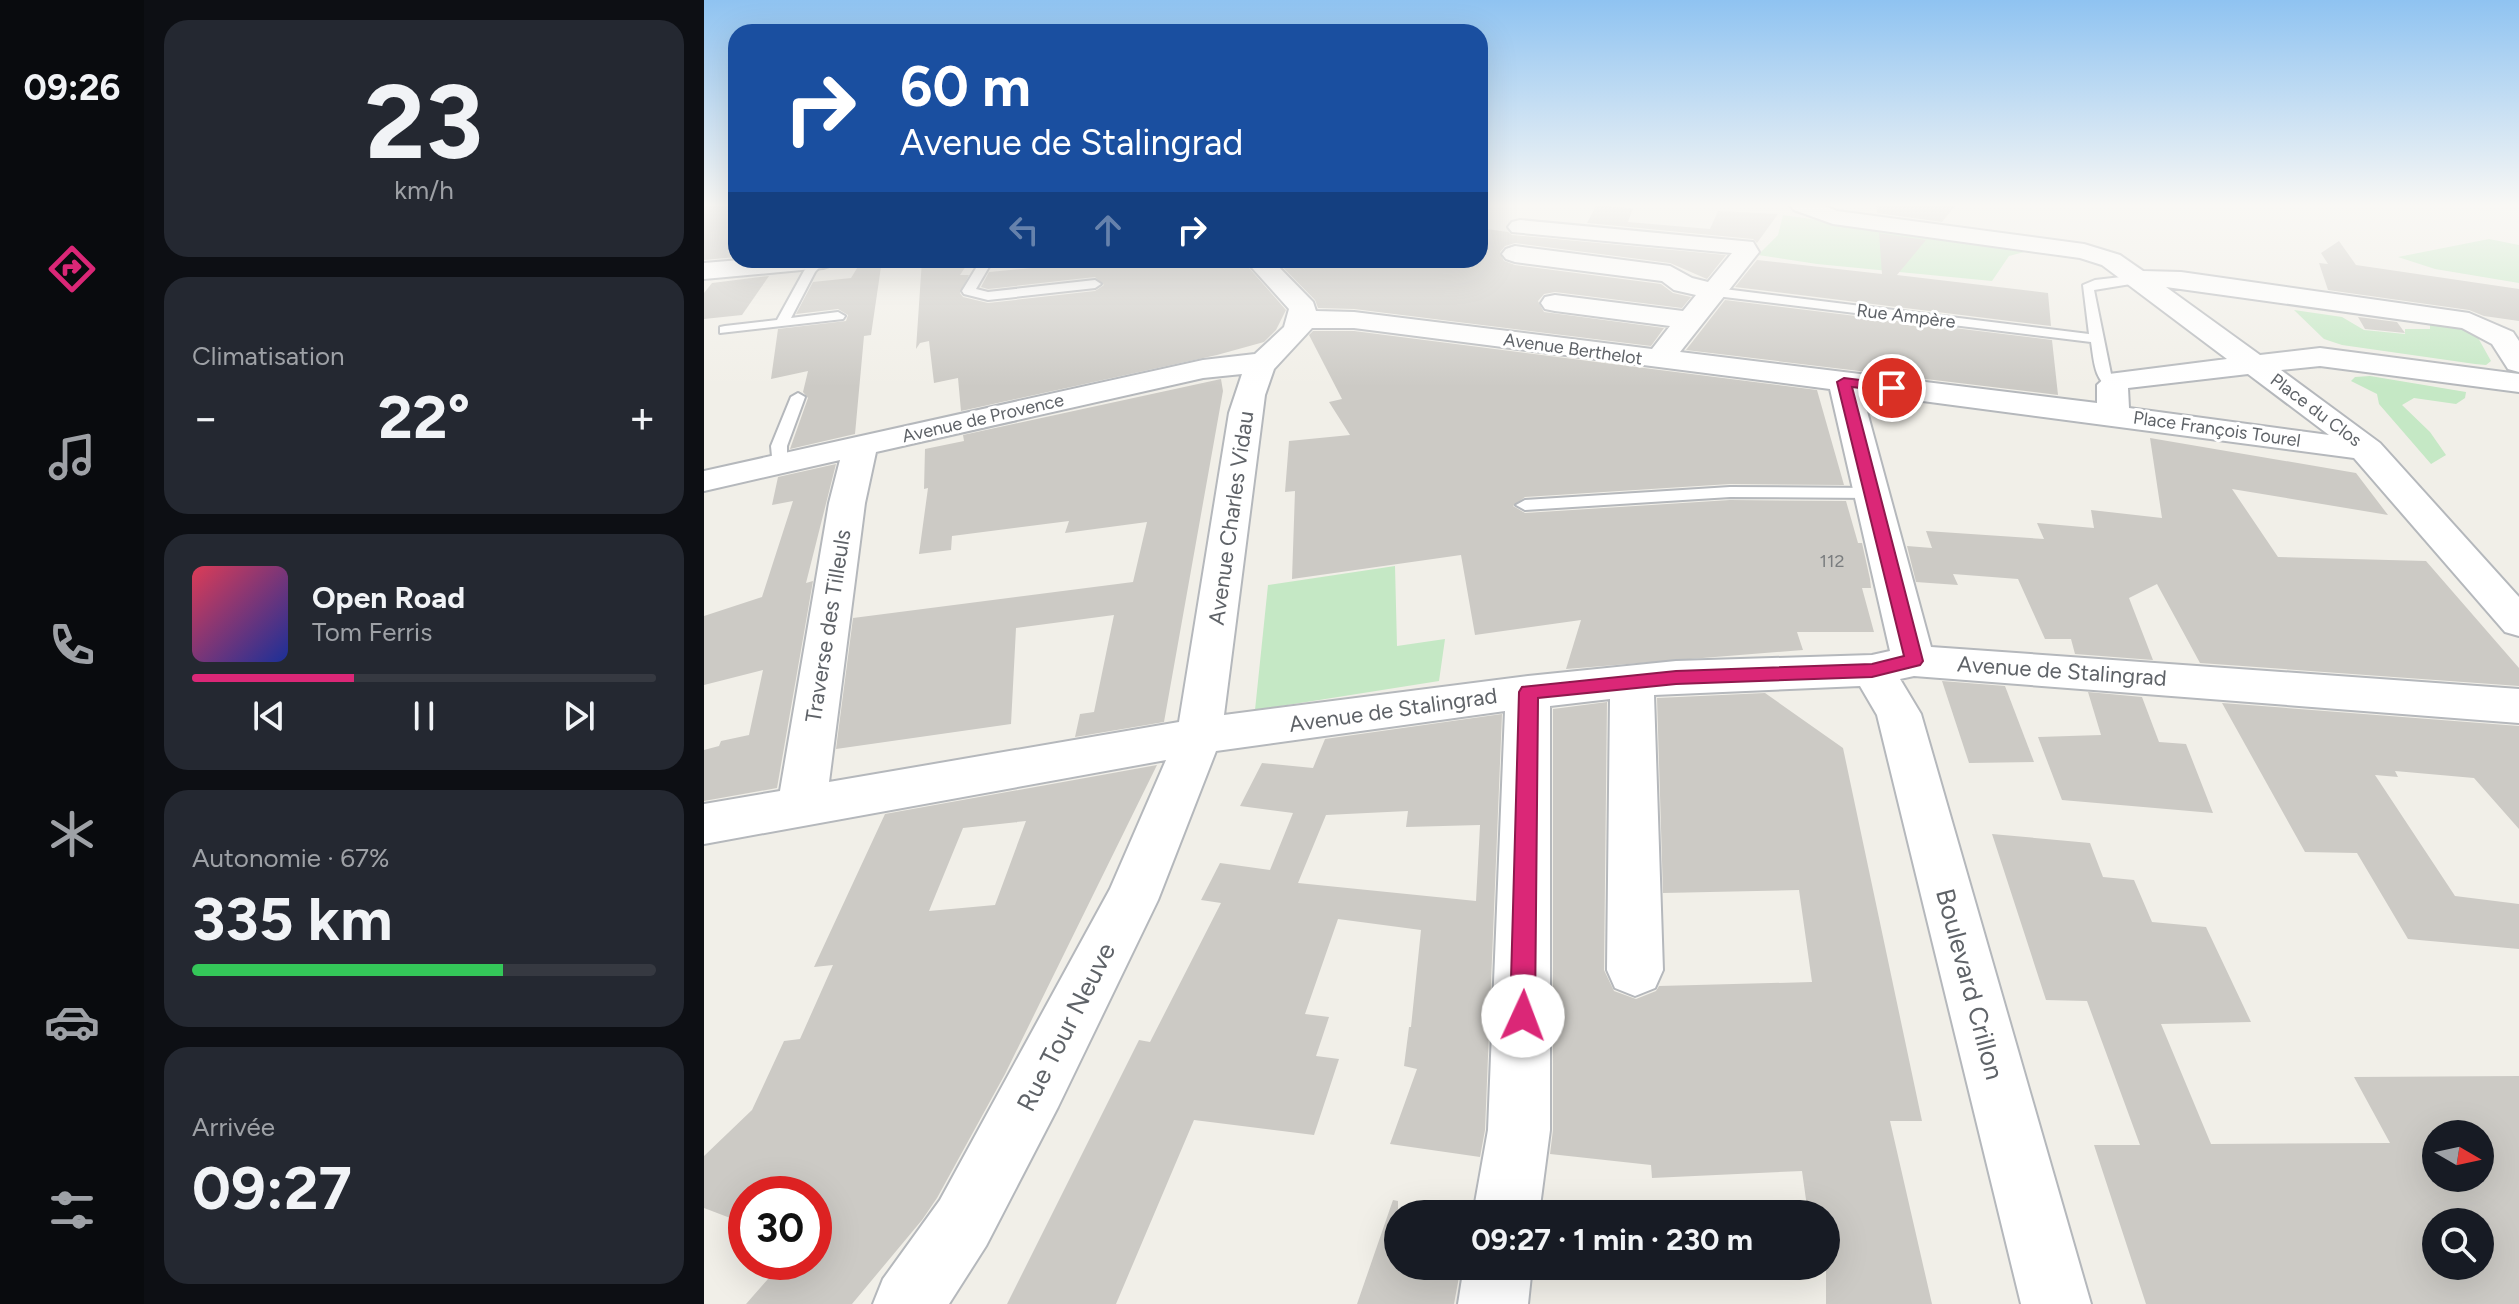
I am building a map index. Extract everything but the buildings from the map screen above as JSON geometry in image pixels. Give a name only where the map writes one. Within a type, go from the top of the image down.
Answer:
[{"type":"street","points":[[1607,266],[1670,274],[1683,284],[1716,292]]},
{"type":"street","points":[[1659,360],[1688,320],[1716,292],[1736,266]]},
{"type":"street","points":[[2120,266],[2255,364]]},
{"type":"street","points":[[704,271],[736,268]]},
{"type":"street","points":[[1266,268],[1303,308],[1303,319]]},
{"type":"street","points":[[2139,279],[2181,280],[2469,321],[2503,338],[2519,363]]},
{"type":"street","points":[[1555,303],[1688,320]]},
{"type":"street","name":"Avenue Berthelot","points":[[1303,319],[1354,320],[1844,382],[2112,400]]},
{"type":"street","name":"Avenue Charles Vidau","points":[[1199,736],[1245,413],[1253,379],[1264,362],[1300,328],[1303,319]]},
{"type":"street","name":"Place du Clos","points":[[2255,364],[2308,358],[2350,359],[2519,383]]},
{"type":"street","name":"Avenue de Provence","points":[[704,481],[1203,369],[1264,362]]},
{"type":"street","points":[[2112,400],[2129,378],[2255,364]]},
{"type":"street","name":"Place du Clos","points":[[2255,364],[2368,450],[2440,536],[2519,622]]},
{"type":"street","name":"Boulevard Crillon","points":[[1844,382],[1872,493],[1899,714],[2056,1304]]},
{"type":"street","name":"Place François Tourel","points":[[2112,400],[2368,450]]},
{"type":"street","name":"Traverse des Tilleuls","points":[[801,807],[847,503],[861,445]]},
{"type":"street","name":"Avenue de Stalingrad","points":[[704,824],[1199,736],[1528,692],[1893,665],[2519,706]]},
{"type":"street","points":[[1632,682],[1635,970]]},
{"type":"street","points":[[1508,1200],[1519,1130],[1528,692]]},
{"type":"street","name":"Rue Tour Neuve","points":[[908,1304],[963,1223],[1037,1086],[1132,900],[1199,736]]},
{"type":"street","points":[[1493,1304],[1496,1280]]},
{"type":"lane","points":[[782,323],[813,268]]},
{"type":"lane","points":[[982,268],[968,291],[988,296],[1095,284]]},
{"type":"lane","points":[[2112,400],[2087,288],[2095,284],[2139,279]]},
{"type":"lane","name":"Rue Ampère","points":[[1716,292],[2097,339]]},
{"type":"lane","points":[[725,330],[838,316]]},
{"type":"lane","points":[[779,464],[779,446],[798,397]]},
{"type":"lane","points":[[1525,505],[1730,492],[1872,493]]},
{"type":"green space","points":[[1836,266],[2002,266],[1992,281]]},
{"type":"green space","points":[[2425,266],[2519,266],[2519,283]]},
{"type":"green space","points":[[2294,310],[2342,317],[2364,330],[2405,334],[2405,329],[2430,329],[2430,323],[2472,327],[2491,361],[2486,365],[2475,364],[2342,345],[2324,339]]},
{"type":"green space","points":[[2370,376],[2466,392],[2465,398],[2456,404],[2414,398],[2402,405],[2430,432],[2446,455],[2431,464],[2379,404],[2377,394],[2351,381],[2355,377]]},
{"type":"green space","points":[[1395,566],[1397,646],[1445,639],[1439,681],[1255,710],[1268,585]]},
{"type":"route","points":[[1523,1016],[1528,692],[1676,677],[1872,670],[1914,661],[1844,382],[1892,388]]}]
